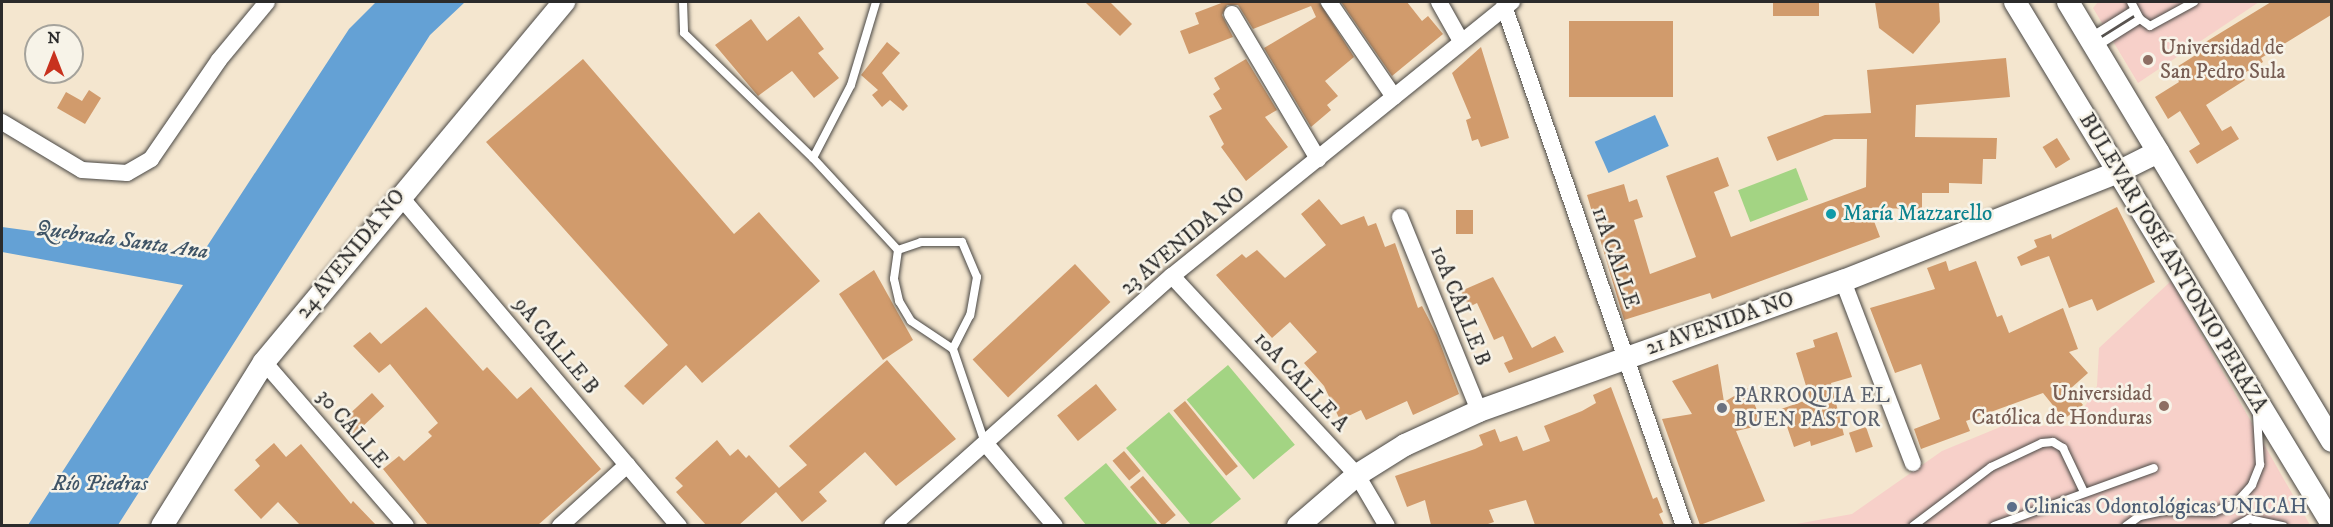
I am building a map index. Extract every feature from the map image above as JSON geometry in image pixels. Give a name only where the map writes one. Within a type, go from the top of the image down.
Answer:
[{"type":"street","points":[[2,122],[82,170],[127,173],[151,159],[219,60],[267,2]]},
{"type":"street","name":"24 AVENIDA NO","points":[[162,525],[264,362],[399,195],[564,2]]},
{"type":"street","points":[[1329,2],[1394,97]]},
{"type":"street","points":[[1439,2],[1461,41]]},
{"type":"street","name":"BULEVAR JOSÉ ANTONIO PERAZA","points":[[2015,2],[2331,524]]},
{"type":"street","points":[[2071,3],[2331,441]]},
{"type":"street","name":"23 AVENIDA NO","points":[[892,525],[986,444],[1172,276],[1508,4]]},
{"type":"street","name":"11A CALLE","points":[[1508,4],[1625,357],[1684,525]]},
{"type":"street","points":[[1232,14],[1318,159]]},
{"type":"street","name":"21 AVENIDA NO","points":[[1298,525],[1357,475],[1405,445],[1479,411],[1843,281],[2118,172],[2158,152]]},
{"type":"street","name":"9A CALLE B","points":[[399,195],[679,525]]},
{"type":"street","name":"10A CALLE B","points":[[1400,217],[1479,411]]},
{"type":"street","name":"10A CALLE A","points":[[1172,276],[1357,475],[1387,525]]},
{"type":"street","points":[[1843,281],[1912,463]]},
{"type":"street","name":"30 CALLE","points":[[264,362],[406,525]]},
{"type":"street","points":[[986,444],[1055,525]]},
{"type":"street","points":[[560,525],[627,465]]},
{"type":"lane","points":[[683,2],[684,33],[813,158],[898,250]]},
{"type":"lane","points":[[813,158],[851,85],[876,2]]},
{"type":"lane","points":[[2093,42],[2132,6],[2140,19],[2150,26],[2162,23],[2194,2]]},
{"type":"lane","points":[[2093,42],[2140,19]]},
{"type":"lane","points":[[898,250],[921,242],[962,242],[976,277],[970,315],[953,349]]},
{"type":"lane","points":[[898,250],[894,279],[899,301],[911,321],[953,349],[986,444]]},
{"type":"lane","points":[[2126,525],[2156,513],[2214,512],[2236,503],[2252,485],[2260,465],[2261,439],[2253,394]]},
{"type":"lane","points":[[1913,525],[1991,467],[2042,443],[2053,442],[2063,448],[2084,492]]},
{"type":"lane","points":[[1994,525],[2154,468]]},
{"type":"lane","points":[[2236,525],[2249,519],[2283,525]]},
{"type":"shaded area","name":"Universidad de San Pedro Sula","points":[[2098,2],[2259,2],[2138,83],[2093,8]]},
{"type":"shaded area","name":"Universidad Católica de Honduras","points":[[2171,281],[2310,525],[1785,526],[1852,514],[1942,451],[2005,425],[2073,426],[2097,386],[2099,348]]},
{"type":"green space","points":[[1796,168],[1808,200],[1750,222],[1738,190]]},
{"type":"green space","points":[[1228,365],[1295,445],[1253,479],[1187,400]]},
{"type":"green space","points":[[1169,412],[1241,499],[1209,525],[1191,525],[1126,448]]},
{"type":"green space","points":[[1106,463],[1158,525],[1086,525],[1064,498]]},
{"type":"water","name":"Río Piedras","points":[[376,2],[465,2],[430,35],[118,525],[28,525],[183,285],[2,252],[2,227],[202,254],[349,29]]},
{"type":"water","points":[[1655,115],[1669,146],[1609,173],[1595,142]]},
{"type":"building","points":[[1085,2],[1110,2],[1132,24],[1120,36]]},
{"type":"building","points":[[1224,2],[1319,2],[1354,57],[1325,81],[1338,96],[1327,105],[1331,110],[1311,127],[1264,48],[1316,17],[1311,6],[1253,29],[1238,5],[1227,5],[1222,15],[1233,37],[1189,54],[1180,31],[1199,24],[1195,13]]},
{"type":"building","points":[[1341,2],[1407,2],[1422,21],[1428,16],[1443,34],[1392,76]]},
{"type":"building","points":[[1773,2],[1819,2],[1819,16],[1773,16]]},
{"type":"building","points":[[1875,2],[1939,2],[1940,22],[1913,54],[1879,28]]},
{"type":"building","points":[[2271,2],[2331,2],[2331,15],[2261,58],[2263,62],[2241,75],[2245,80],[2206,105],[2222,131],[2231,126],[2239,139],[2197,164],[2189,151],[2200,144],[2180,111],[2168,119],[2155,97],[2179,82],[2172,70],[2202,51],[2199,46]]},
{"type":"building","points":[[799,16],[824,49],[818,53],[839,78],[814,98],[792,71],[758,96],[715,45],[751,19],[767,41]]},
{"type":"building","points":[[1569,21],[1673,21],[1673,97],[1569,97]]},
{"type":"building","points":[[887,42],[900,53],[882,73],[908,106],[903,111],[890,100],[882,107],[872,95],[878,90],[861,75]]},
{"type":"building","points":[[1481,47],[1509,138],[1481,147],[1478,139],[1472,141],[1466,120],[1471,118],[1452,73]]},
{"type":"building","points":[[2006,58],[2010,97],[1916,105],[1915,137],[1997,138],[1996,159],[1983,159],[1982,184],[1949,183],[1949,193],[1922,193],[1922,209],[1869,208],[1880,237],[1712,299],[1710,293],[1624,320],[1587,195],[1624,184],[1629,202],[1637,199],[1643,217],[1634,220],[1650,274],[1696,257],[1666,176],[1718,157],[1729,186],[1714,192],[1731,237],[1866,187],[1867,139],[1834,139],[1777,161],[1767,137],[1825,115],[1871,113],[1867,70]]},
{"type":"building","points":[[583,59],[734,234],[759,212],[820,281],[702,383],[686,365],[643,405],[624,386],[668,345],[486,142]]},
{"type":"building","points":[[1246,59],[1277,110],[1265,117],[1288,147],[1246,181],[1221,147],[1224,144],[1209,116],[1222,109],[1213,94],[1220,89],[1214,78]]},
{"type":"building","points":[[89,90],[101,98],[85,124],[57,108],[66,92],[82,101]]},
{"type":"building","points":[[2057,138],[2070,159],[2056,168],[2043,147]]},
{"type":"building","points":[[1319,199],[1341,225],[1364,216],[1368,226],[1376,223],[1385,247],[1395,243],[1418,308],[1422,306],[1437,335],[1459,394],[1413,415],[1407,401],[1366,420],[1361,410],[1340,420],[1324,386],[1304,363],[1317,352],[1290,322],[1272,338],[1216,275],[1242,254],[1246,258],[1257,250],[1285,278],[1326,245],[1301,214]]},
{"type":"building","points":[[2117,207],[2155,282],[2097,311],[2092,299],[2069,308],[2049,256],[2021,266],[2017,257],[2037,247],[2034,240],[2051,234],[2052,239]]},
{"type":"building","points":[[1456,210],[1473,210],[1473,234],[1456,234]]},
{"type":"building","points":[[1946,261],[1949,271],[1976,261],[1997,317],[2002,315],[2009,333],[2063,308],[2078,349],[2069,352],[2088,373],[2070,389],[2083,405],[2064,419],[2043,393],[1966,421],[1970,431],[1921,449],[1914,429],[1940,419],[1921,364],[1895,373],[1870,308],[1935,289],[1927,268]]},
{"type":"building","points":[[1075,264],[1110,302],[1008,398],[973,359]]},
{"type":"building","points":[[874,270],[913,340],[883,360],[839,294]]},
{"type":"building","points":[[1493,277],[1532,348],[1555,336],[1564,352],[1509,373],[1504,363],[1513,359],[1503,336],[1494,340],[1477,303],[1469,307],[1461,291]]},
{"type":"building","points":[[426,307],[483,371],[487,367],[517,399],[531,387],[601,469],[538,525],[428,525],[383,469],[399,456],[404,461],[432,436],[428,432],[438,423],[390,364],[379,373],[353,346],[370,332],[381,344]]},
{"type":"building","points":[[1837,332],[1852,377],[1831,383],[1844,435],[1811,446],[1810,441],[1794,447],[1781,409],[1810,399],[1796,353],[1815,347],[1813,340]]},
{"type":"building","points":[[887,360],[956,439],[896,486],[865,452],[819,492],[827,501],[802,522],[776,492],[739,525],[706,525],[676,492],[683,486],[675,478],[717,440],[730,456],[738,449],[746,458],[749,455],[779,488],[807,465],[789,446]]},
{"type":"building","points":[[1718,364],[1724,402],[1748,388],[1763,425],[1736,431],[1765,501],[1700,525],[1662,419],[1692,414],[1672,381]]},
{"type":"building","points":[[1096,384],[1117,410],[1078,441],[1057,415]]},
{"type":"building","points":[[1611,387],[1653,499],[1657,497],[1663,512],[1659,514],[1664,525],[1535,525],[1526,500],[1489,510],[1494,522],[1485,525],[1431,525],[1425,500],[1407,507],[1395,476],[1475,449],[1483,445],[1479,435],[1495,429],[1500,442],[1517,436],[1523,451],[1550,441],[1544,426],[1596,403],[1593,395]]},
{"type":"building","points":[[372,393],[384,406],[352,436],[340,423]]},
{"type":"building","points":[[1185,401],[1238,466],[1226,476],[1173,410]]},
{"type":"building","points":[[1866,427],[1873,447],[1856,453],[1849,433]]},
{"type":"building","points":[[274,443],[286,457],[301,444],[351,504],[353,501],[376,525],[300,525],[278,502],[261,519],[234,490],[260,466],[255,460]]},
{"type":"building","points":[[1124,451],[1141,471],[1129,481],[1113,461]]},
{"type":"building","points":[[1143,476],[1176,515],[1163,526],[1130,487]]},
{"type":"place","name":"Universidad de San Pedro Sula","points":[[2148,60]]},
{"type":"place","name":"María Mazzarello","points":[[1831,214]]},
{"type":"place","name":"Universidad Católica de Honduras","points":[[2164,406]]},
{"type":"place","name":"PARROQUIA EL BUEN PASTOR","points":[[1722,408]]},
{"type":"place","name":"Clinicas Odontológicas UNICAH","points":[[2012,507]]},
{"type":"water label","name":"Quebrada Santa Ana","points":[[122,240]]}]
